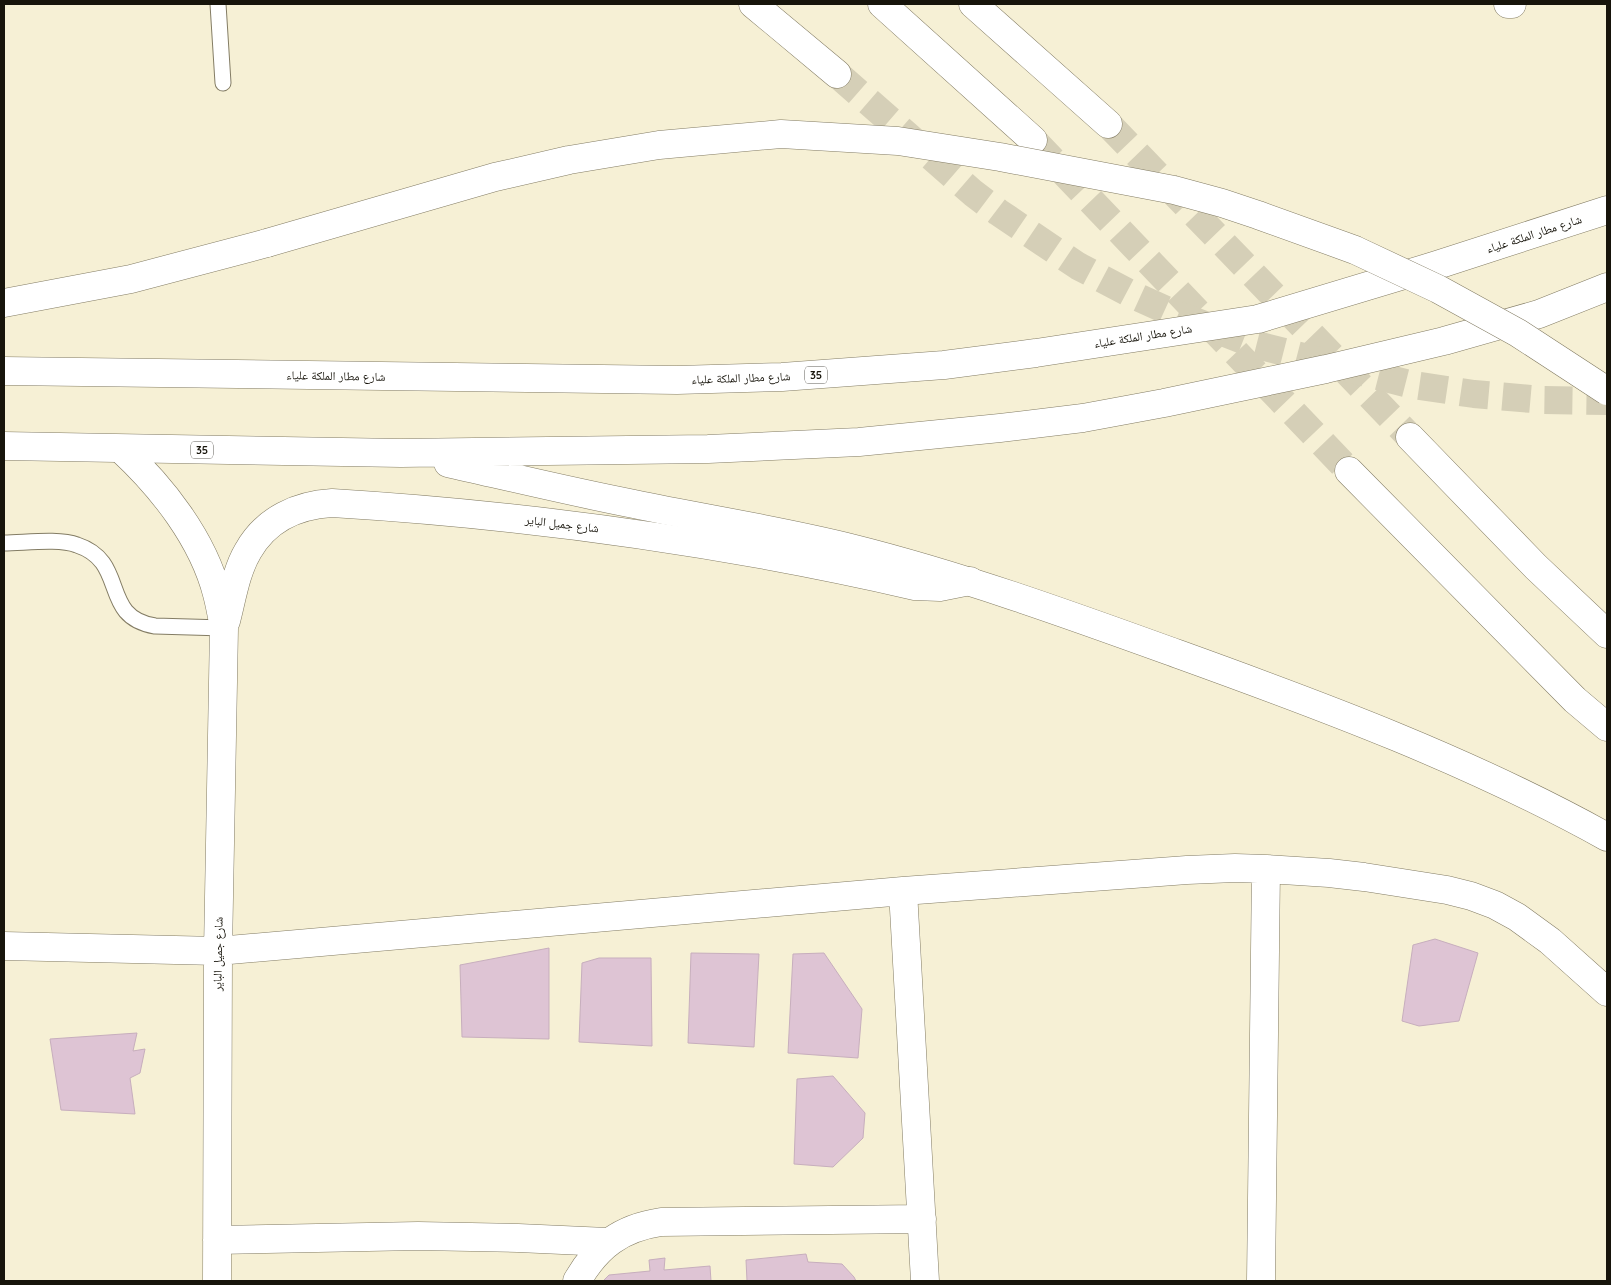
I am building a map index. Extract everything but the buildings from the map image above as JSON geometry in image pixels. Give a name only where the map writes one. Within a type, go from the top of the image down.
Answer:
[{"type":"main road","points":[[753,4],[837,74]]},
{"type":"main road","points":[[882,4],[1033,140]]},
{"type":"main road","points":[[973,4],[1108,124]]},
{"type":"main road","points":[[4,303],[131,279],[267,243],[495,177],[569,160],[659,144],[781,134],[898,141],[1000,157],[1174,190],[1222,203],[1355,250],[1438,289],[1518,333],[1607,391]]},
{"type":"main road","name":"شارع مطار الملكة علياء","points":[[4,371],[677,380],[782,377],[944,365],[1036,353],[1258,318],[1437,265],[1607,210]]},
{"type":"main road","name":"35","points":[[4,446],[400,453],[708,449],[859,442],[1083,418],[1164,403],[1326,369],[1444,341],[1539,314],[1607,287]]},
{"type":"main road","points":[[1410,437],[1536,566],[1607,634]]},
{"type":"main road","name":"شارع جميل الباير","points":[[121,449],[162,491],[194,540],[217,592],[224,628],[218,950],[217,1281]]},
{"type":"main road","points":[[400,453],[633,504],[760,527],[850,548],[970,581],[1037,603],[1376,727],[1527,795],[1607,837]]},
{"type":"main road","points":[[1349,472],[1575,700],[1607,728]]},
{"type":"main road","name":"شارع جميل الباير","points":[[224,628],[240,567],[258,536],[270,524],[286,514],[316,504],[332,503],[450,511],[552,522],[751,553],[915,586],[940,587],[970,581]]},
{"type":"main road","points":[[4,946],[218,950],[903,891],[1236,868],[1328,872],[1447,890],[1471,896],[1495,905],[1517,917],[1550,941],[1607,992]]},
{"type":"main road","points":[[1261,1281],[1266,869]]},
{"type":"main road","points":[[903,891],[925,1281]]},
{"type":"main road","points":[[577,1281],[585,1267],[607,1242],[627,1230],[644,1224],[661,1222],[922,1219]]},
{"type":"main road","points":[[217,1240],[418,1236],[607,1242]]},
{"type":"lane","points":[[218,4],[223,83]]},
{"type":"lane","points":[[4,544],[63,542],[76,544],[88,549],[106,566],[112,578],[119,602],[133,619],[155,626],[224,628]]},
{"type":"tunnel","points":[[837,74],[973,193],[998,212],[1078,266],[1166,310],[1253,344],[1413,385],[1474,394],[1543,400],[1607,401]]},
{"type":"tunnel","points":[[1108,124],[1410,437]]},
{"type":"tunnel","points":[[1033,140],[1349,471]]}]
